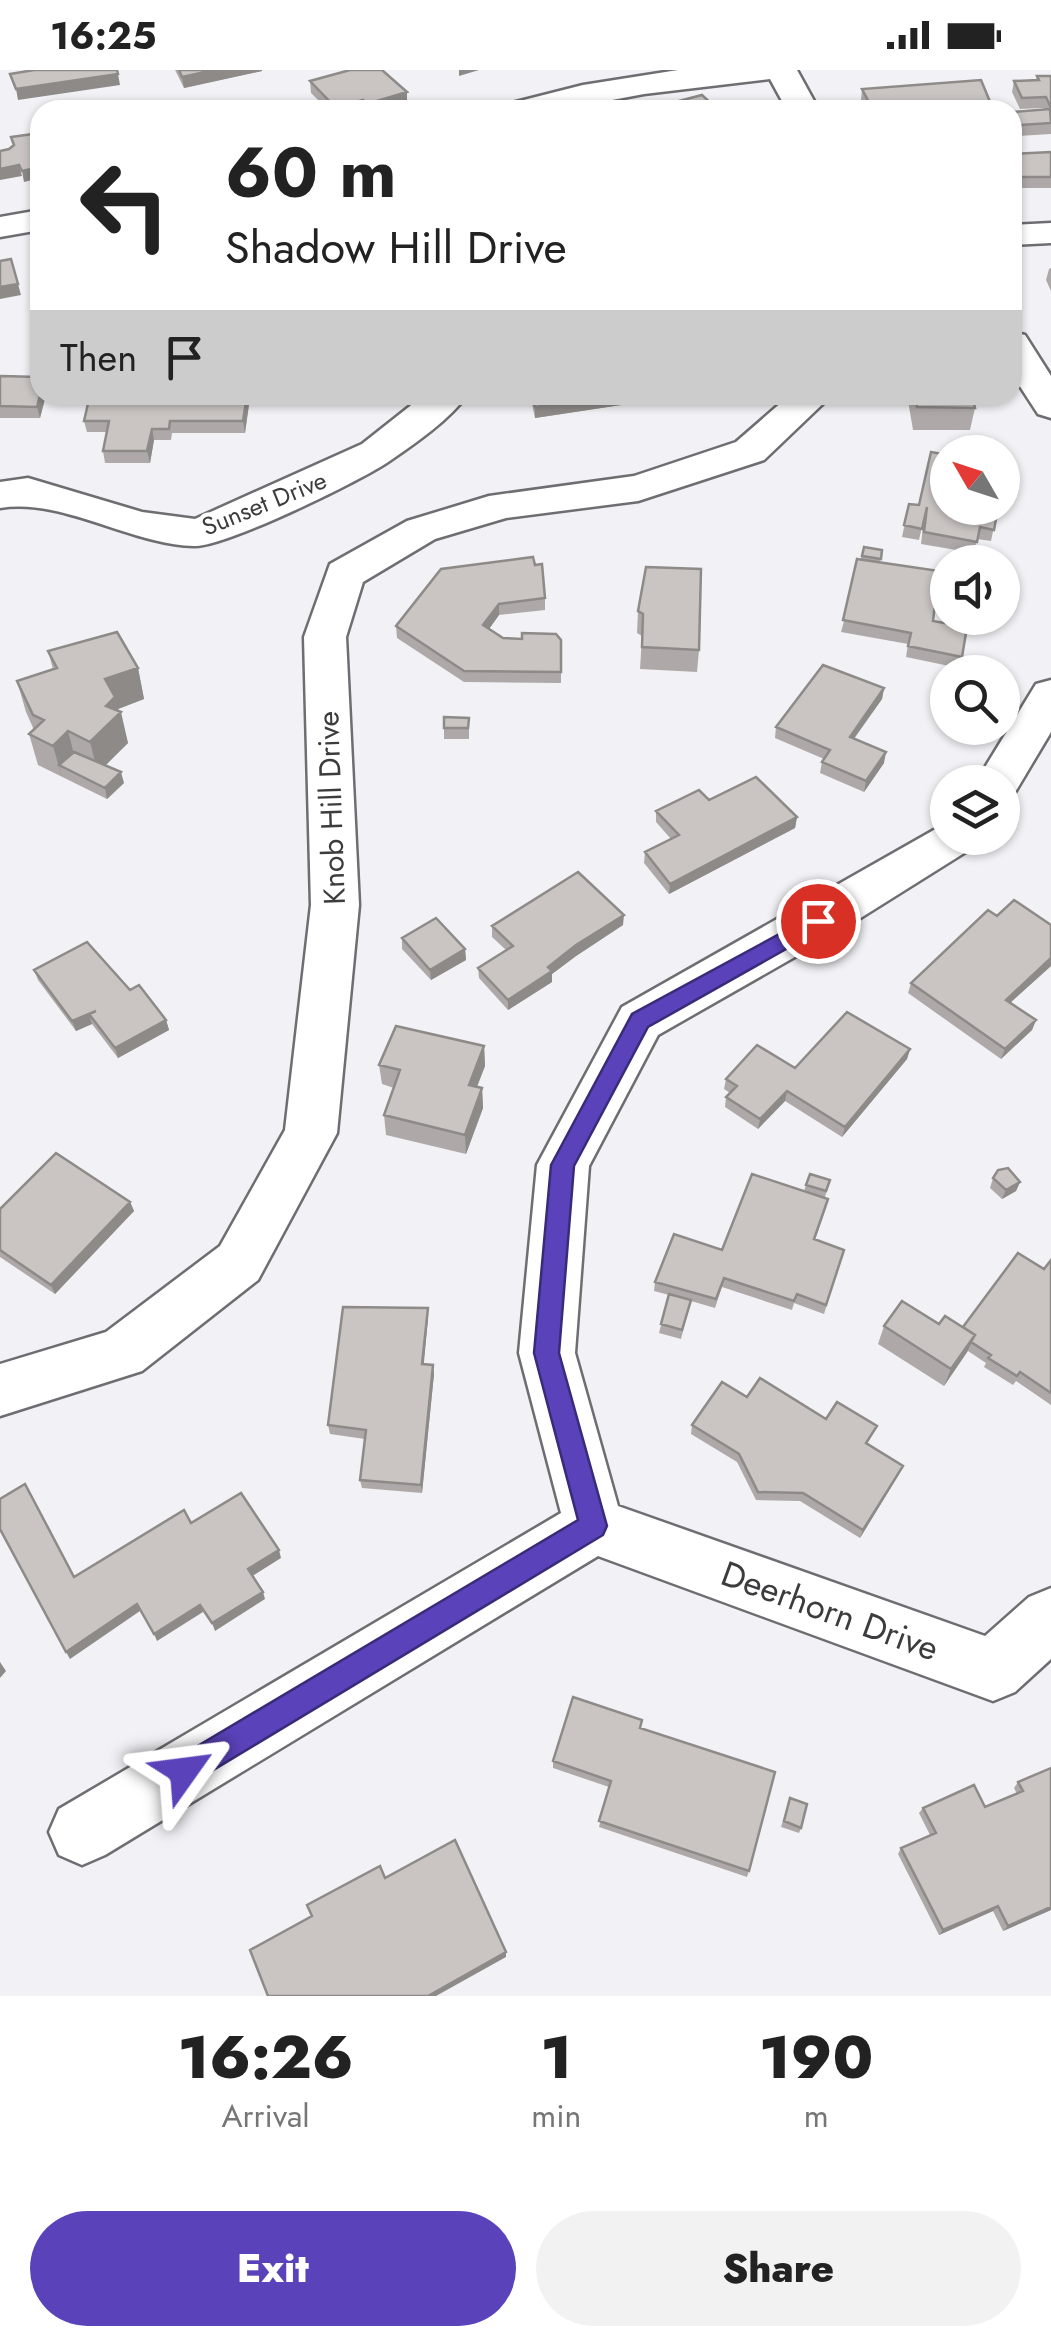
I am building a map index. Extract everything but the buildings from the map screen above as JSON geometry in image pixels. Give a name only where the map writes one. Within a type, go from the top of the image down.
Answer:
[{"type":"street","points":[[577,100],[666,75],[768,70]]},
{"type":"street","points":[[781,70],[797,100]]},
{"type":"street","points":[[0,228],[30,222]]},
{"type":"street","points":[[1022,234],[1051,233]]},
{"type":"street","points":[[1022,359],[1051,406]]},
{"type":"street","name":"Sunset Drive","points":[[0,495],[28,491],[139,525],[198,533],[284,498],[376,453],[436,405]]},
{"type":"street","name":"Knob Hill Drive","points":[[0,1390],[122,1353],[239,1263],[310,1132],[335,905],[326,637],[345,574],[437,525],[503,505],[638,488],[750,451],[802,405]]},
{"type":"street","points":[[1008,765],[1051,695]]},
{"type":"street","points":[[82,1832],[594,1526],[546,1353],[562,1165],[640,1021],[818,921],[930,852]]},
{"type":"street","name":"Deerhorn Drive","points":[[594,1526],[993,1670],[1051,1618]]},
{"type":"route","points":[[184,1771],[594,1526],[546,1353],[562,1165],[640,1021],[818,921]]}]
